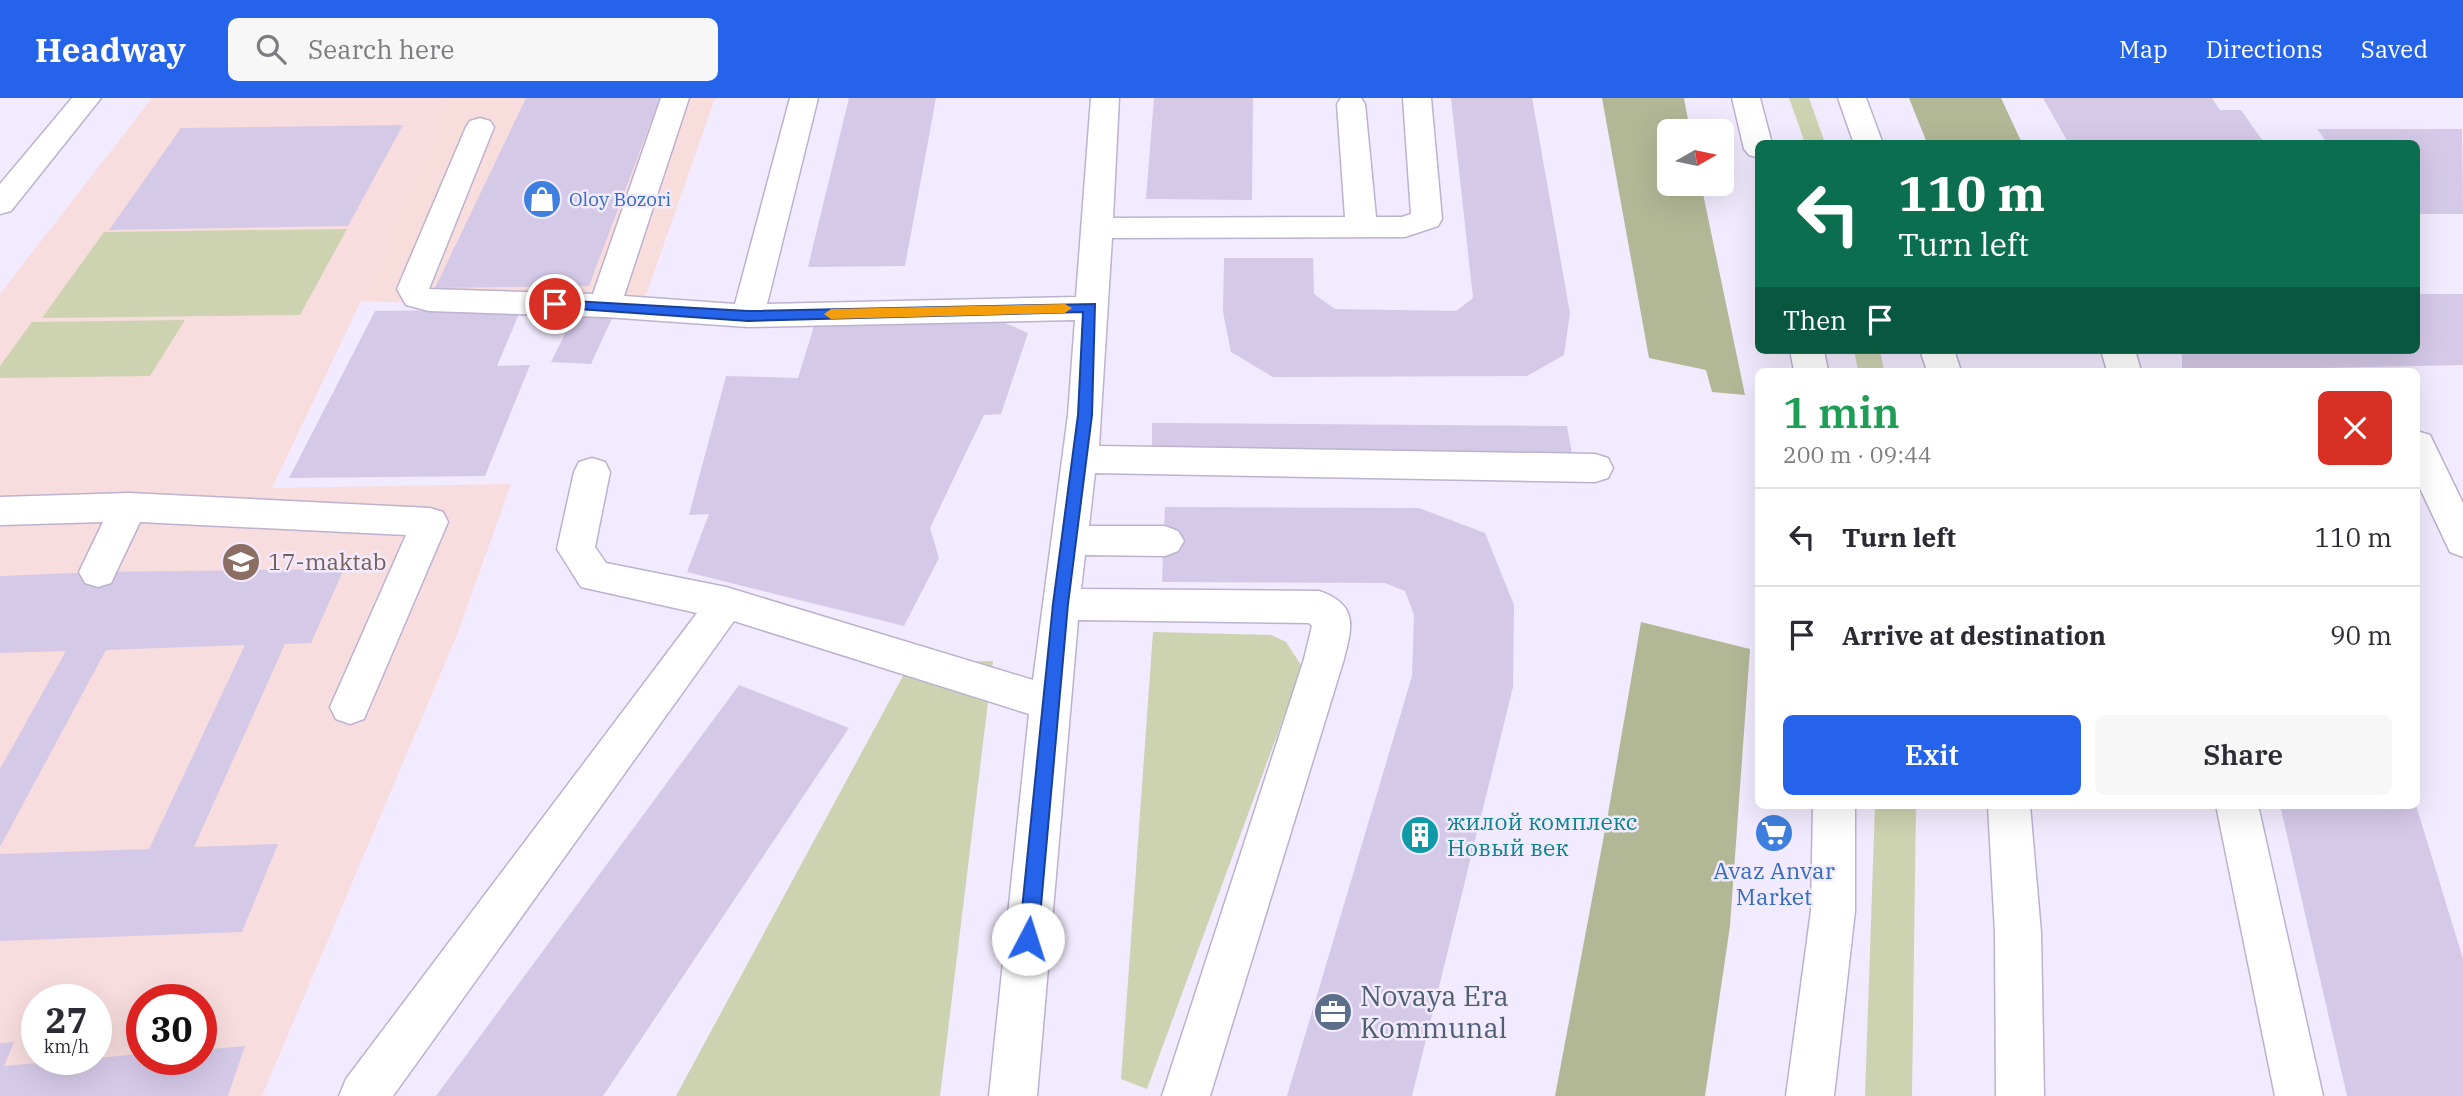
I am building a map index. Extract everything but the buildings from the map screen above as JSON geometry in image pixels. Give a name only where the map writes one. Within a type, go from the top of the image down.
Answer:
[{"type":"street","points":[[0,204],[87,98]]},
{"type":"street","points":[[605,306],[675,98]]},
{"type":"street","points":[[748,316],[804,98]]},
{"type":"street","points":[[1013,1096],[1060,604],[1085,415],[1105,98]]},
{"type":"street","points":[[1095,228],[1405,227],[1427,219],[1416,98]]},
{"type":"street","points":[[1852,98],[1868,140]]},
{"type":"street","points":[[1745,103],[1756,140]]},
{"type":"street","points":[[1351,104],[1361,227]]},
{"type":"street","points":[[480,127],[413,289],[416,297],[429,300],[605,306],[748,316],[1090,307]]},
{"type":"street","points":[[2420,450],[2463,542]]},
{"type":"street","points":[[1079,459],[1595,468]]},
{"type":"street","points":[[592,472],[576,549],[594,576],[726,603],[1051,703]]},
{"type":"street","points":[[0,511],[129,507],[430,522],[350,707]]},
{"type":"street","points":[[98,572],[129,507]]},
{"type":"street","points":[[1069,540],[1164,541]]},
{"type":"street","points":[[363,1096],[726,603]]},
{"type":"street","points":[[1060,604],[1319,607],[1333,622],[1324,659],[1186,1096]]},
{"type":"street","points":[[1810,1096],[1833,911],[1834,809]]},
{"type":"street","points":[[2009,809],[2018,933],[2020,1096]]},
{"type":"street","points":[[2238,809],[2299,1096]]},
{"type":"shaded area","name":"17-maktab","points":[[152,98],[448,98],[361,301],[272,488],[511,484],[457,635],[262,1096],[0,1096],[0,294]]},
{"type":"shaded area","name":"Oloy Bozori","points":[[448,98],[715,98],[644,301],[438,304],[361,301]]},
{"type":"green space","points":[[1602,98],[1684,98],[1688,119],[1657,119],[1657,196],[1704,196],[1745,395],[1712,392],[1706,370],[1649,358]]},
{"type":"green space","points":[[1789,98],[1809,98],[1824,140],[1804,140]]},
{"type":"green space","points":[[1909,98],[2001,98],[2021,140],[1926,140]]},
{"type":"green space","points":[[347,229],[300,315],[42,318],[104,232]]},
{"type":"green space","points":[[185,320],[150,376],[0,378],[0,366],[32,322]]},
{"type":"green space","points":[[1855,354],[1881,354],[1883,368],[1857,368]]},
{"type":"green space","points":[[1641,622],[1750,649],[1730,926],[1705,1096],[1555,1096],[1608,814]]},
{"type":"green space","points":[[1153,632],[1271,635],[1286,642],[1301,665],[1147,1089],[1121,1079]]},
{"type":"green space","points":[[993,661],[940,1096],[676,1096],[910,663]]},
{"type":"green space","points":[[1875,809],[1916,809],[1912,1096],[1865,1096]]},
{"type":"slow traffic","points":[[831,314],[1065,308]]},
{"type":"place","name":"Oloy Bozori","points":[[542,199]]},
{"type":"place","name":"17-maktab","points":[[241,562]]},
{"type":"place","name":"Avaz Anvar Market","points":[[1774,833]]},
{"type":"place","name":"жилой комплекс Новый век","points":[[1420,835]]},
{"type":"place","name":"Novaya Era Kommunal","points":[[1333,1012]]},
{"type":"route","points":[[555,304],[748,316],[1090,307],[1085,415],[1060,604],[1028,939]]}]
